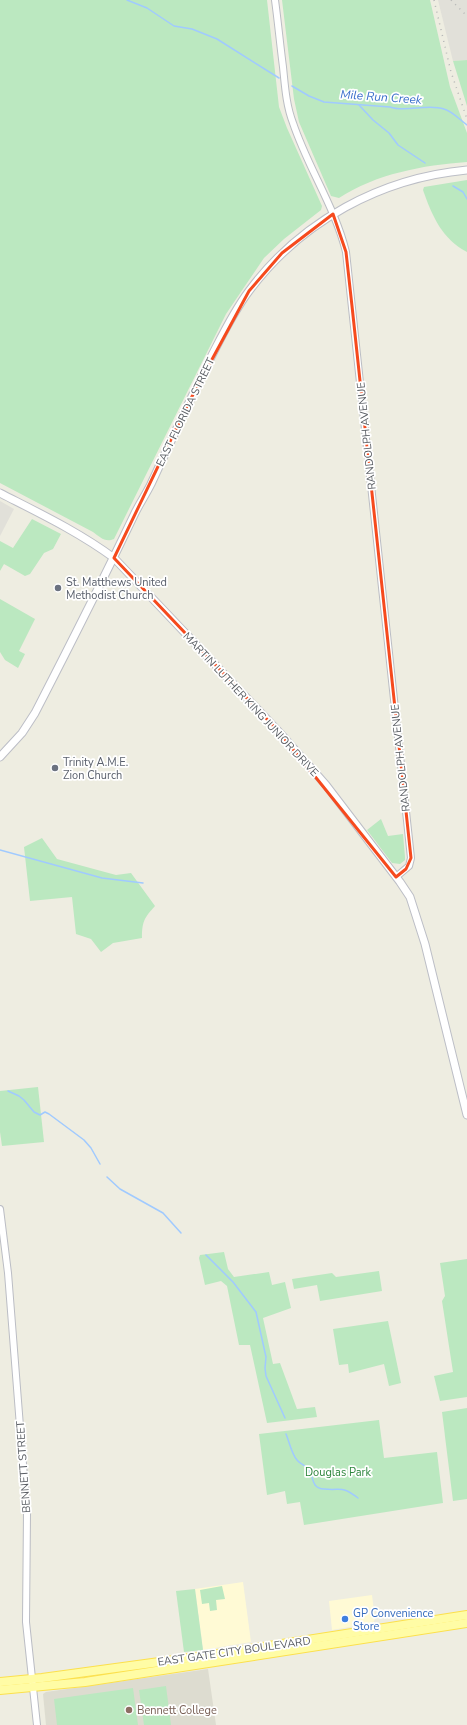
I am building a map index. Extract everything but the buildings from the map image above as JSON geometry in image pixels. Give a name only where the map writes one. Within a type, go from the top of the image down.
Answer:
[{"type":"main road","name":"EAST FLORIDA STREET","points":[[0,757],[22,733],[35,713],[114,558],[210,359],[249,292],[282,253],[304,234],[333,214],[367,195],[413,179],[446,172],[467,170]]},
{"type":"main road","name":"MARTIN LUTHER KING JUNIOR DRIVE","points":[[0,493],[71,531],[114,558],[280,733],[326,785],[396,876],[410,897],[422,934],[439,994],[467,1115]]},
{"type":"main road","name":"EAST GATE CITY BOULEVARD","points":[[0,1690],[32,1683],[467,1615]]},
{"type":"main road","name":"EAST GATE CITY BOULEVARD","points":[[0,1682],[32,1683],[163,1670],[467,1623]]},
{"type":"street","name":"RANDOLPH AVENUE","points":[[275,0],[286,94],[290,113],[297,135],[342,235],[349,275],[411,858],[409,866],[396,876]]},
{"type":"street","name":"BENNETT STREET","points":[[0,1209],[8,1273],[26,1498],[27,1535],[25,1601],[37,1725]]},
{"type":"highlighted area","points":[[333,214],[346,252],[411,858],[406,869],[396,877],[280,733],[114,558],[189,402],[249,291],[282,253]]},
{"type":"shaded area","points":[[438,0],[467,0],[467,60],[453,61]]},
{"type":"shaded area","points":[[0,501],[14,509],[0,536]]},
{"type":"shaded area","points":[[243,1582],[251,1642],[203,1650],[195,1589]]},
{"type":"shaded area","points":[[372,1595],[375,1619],[373,1623],[332,1630],[329,1601]]},
{"type":"shaded area","name":"Bennett College","points":[[208,1669],[216,1725],[46,1725],[43,1694],[46,1692]]},
{"type":"green space","points":[[0,0],[267,0],[279,107],[322,206],[321,210],[284,239],[264,258],[226,314],[114,539],[111,540],[103,539],[93,532],[0,483]]},
{"type":"green space","points":[[282,0],[430,0],[450,87],[467,133],[467,162],[450,163],[400,172],[368,183],[339,198],[331,196],[299,122],[294,99]]},
{"type":"green space","points":[[467,60],[467,106],[453,61]]},
{"type":"green space","points":[[467,180],[467,252],[458,247],[444,234],[434,218],[423,190],[424,187]]},
{"type":"green space","points":[[32,519],[61,534],[53,549],[44,553],[30,574],[25,576],[4,564],[0,571],[0,541],[13,548]]},
{"type":"green space","points":[[0,599],[35,619],[19,651],[25,654],[18,668],[5,660],[0,652]]},
{"type":"green space","points":[[381,819],[388,836],[403,834],[405,860],[400,864],[392,863],[367,830]]},
{"type":"green space","points":[[42,838],[57,859],[116,875],[131,873],[155,906],[144,920],[142,938],[113,943],[101,952],[91,939],[76,934],[72,897],[30,901],[24,847]]},
{"type":"green space","points":[[38,1087],[44,1142],[2,1146],[0,1132],[0,1091]]},
{"type":"green space","points":[[224,1252],[228,1269],[234,1277],[269,1272],[272,1285],[285,1282],[291,1308],[263,1318],[273,1364],[280,1363],[297,1409],[315,1407],[317,1417],[267,1423],[250,1345],[239,1345],[227,1286],[221,1281],[205,1285],[199,1258],[200,1255]]},
{"type":"green space","points":[[467,1259],[467,1397],[440,1401],[434,1376],[453,1372],[442,1301],[445,1296],[440,1263]]},
{"type":"green space","points":[[379,1271],[382,1291],[320,1301],[317,1285],[294,1289],[292,1279],[332,1273],[336,1277]]},
{"type":"green space","points":[[388,1321],[401,1383],[389,1386],[384,1364],[349,1373],[348,1364],[339,1365],[333,1329]]},
{"type":"green space","points":[[467,1408],[467,1499],[453,1501],[442,1412]]},
{"type":"green space","name":"Douglas Park","points":[[379,1420],[384,1458],[437,1452],[443,1503],[304,1525],[300,1502],[287,1504],[285,1491],[267,1495],[259,1434]]},
{"type":"green space","points":[[222,1586],[225,1599],[216,1600],[217,1610],[210,1611],[209,1603],[202,1604],[200,1590]]},
{"type":"green space","points":[[195,1589],[203,1650],[184,1652],[176,1591]]},
{"type":"green space","points":[[166,1686],[171,1725],[144,1725],[139,1690]]},
{"type":"green space","points":[[133,1688],[138,1725],[57,1725],[54,1699]]},
{"type":"waterway","name":"Mile Run Creek","points":[[127,0],[147,8],[174,26],[192,29],[217,39],[279,78]]},
{"type":"waterway","name":"Mile Run Creek","points":[[292,86],[309,96],[324,102],[390,107],[396,109],[437,107],[450,112],[467,125]]},
{"type":"waterway","points":[[359,105],[373,120],[389,133],[398,145],[425,163]]},
{"type":"waterway","points":[[453,186],[463,192],[467,199]]},
{"type":"waterway","points":[[0,850],[102,878],[143,883]]},
{"type":"waterway","points":[[8,1091],[24,1100],[34,1112],[40,1115],[45,1112],[49,1114],[84,1140],[91,1148],[100,1164]]},
{"type":"waterway","points":[[107,1177],[120,1189],[163,1213],[181,1233]]},
{"type":"waterway","points":[[206,1255],[233,1282],[256,1312],[266,1357],[266,1376],[285,1418]]},
{"type":"waterway","points":[[286,1434],[295,1458],[309,1469],[317,1487],[324,1489],[345,1490],[358,1498]]},
{"type":"railway","points":[[434,0],[451,72],[467,119]]},
{"type":"railway","points":[[451,0],[467,16]]},
{"type":"place","name":"St. Matthews United Methodist Church","points":[[58,588]]},
{"type":"place","name":"Trinity A.M.E. Zion Church","points":[[55,768]]},
{"type":"place","name":"GP Convenience Store","points":[[345,1619]]},
{"type":"place","name":"Bennett College","points":[[129,1710]]}]
